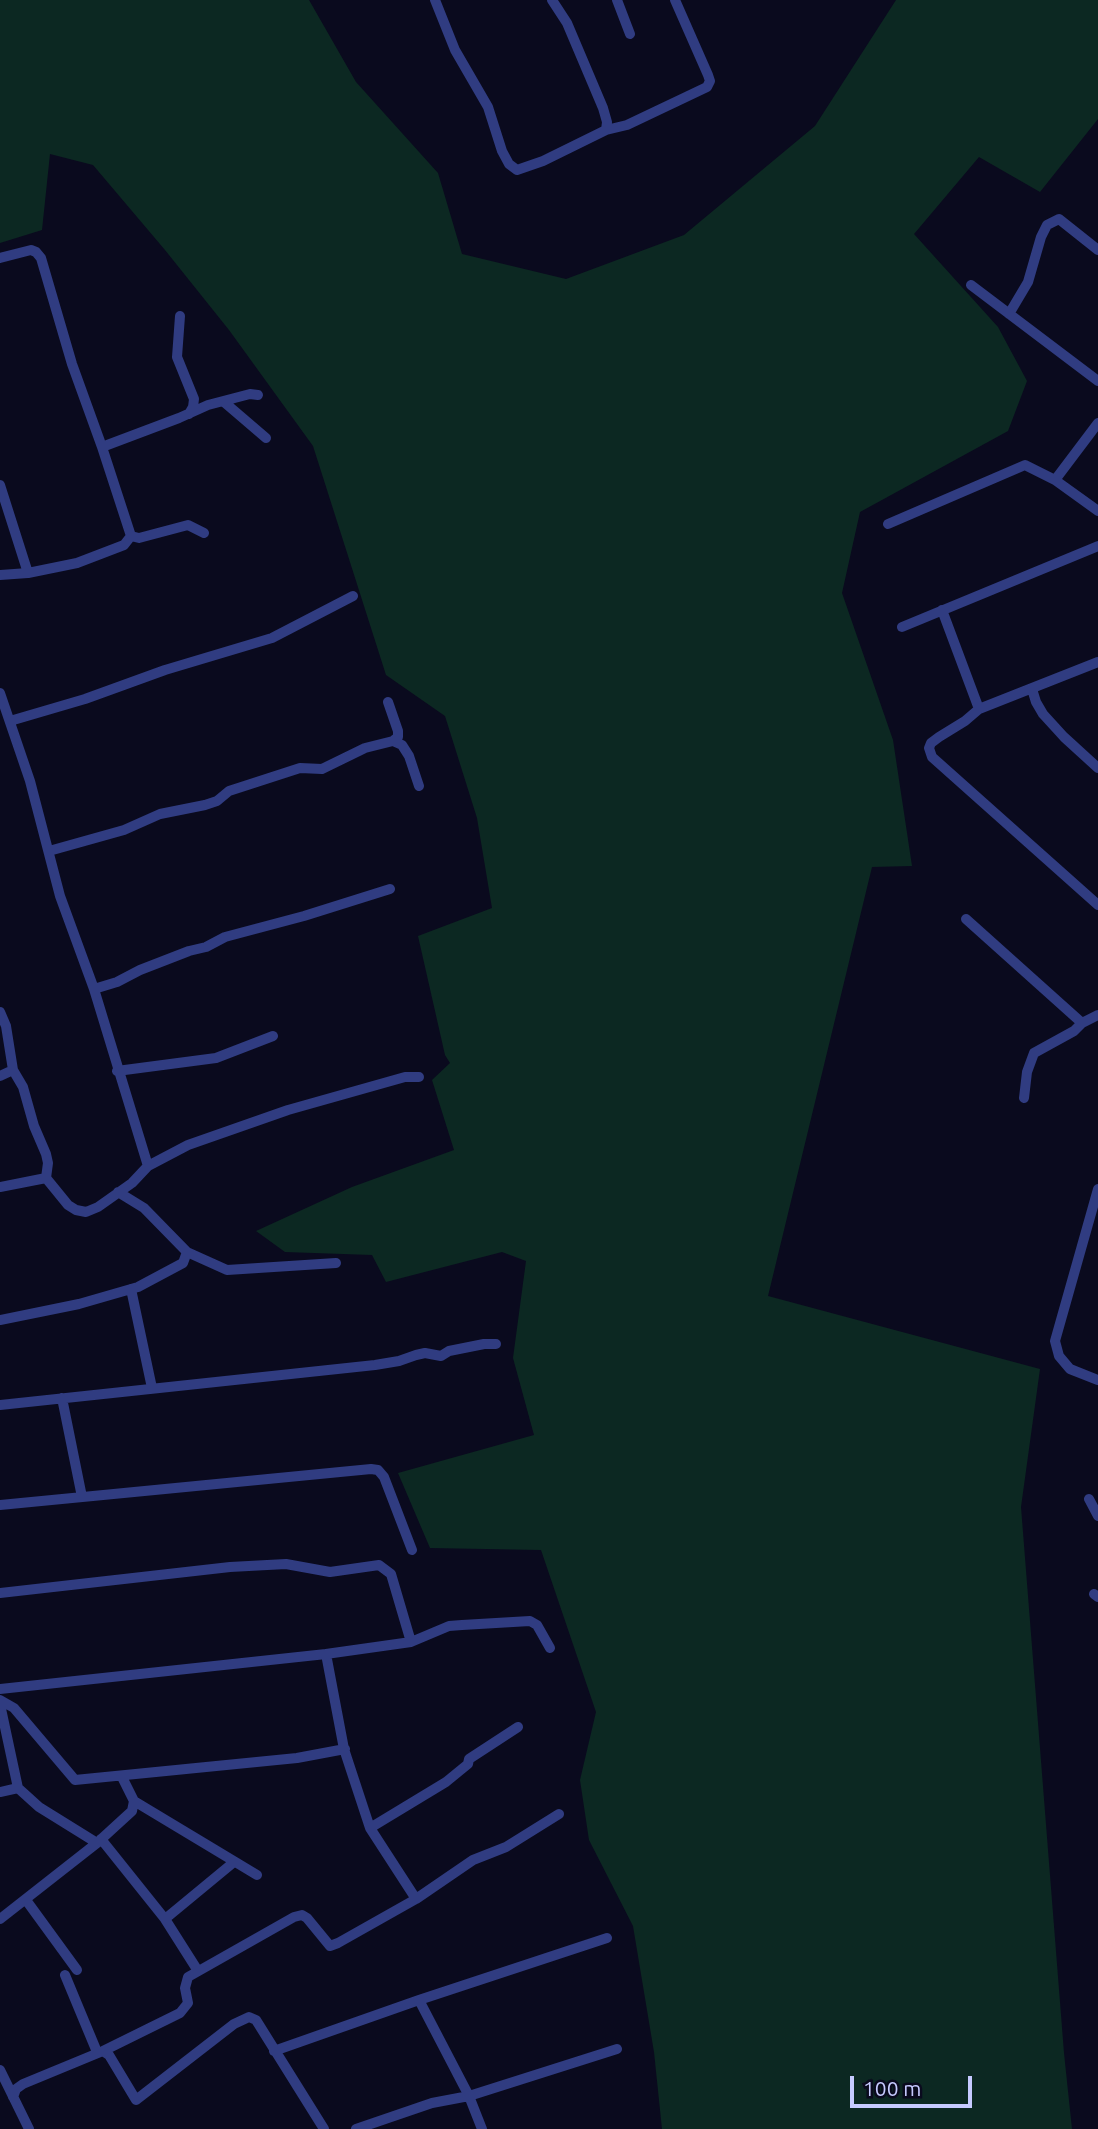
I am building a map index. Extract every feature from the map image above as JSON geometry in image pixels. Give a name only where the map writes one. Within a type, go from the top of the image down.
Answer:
[{"type":"street","points":[[435,0],[455,50],[488,107],[502,151],[509,164],[517,170],[543,161],[606,130],[627,125],[707,87],[710,81],[708,75],[675,0]]},
{"type":"street","points":[[552,0],[567,23],[603,108],[606,130]]},
{"type":"street","points":[[617,0],[630,34]]},
{"type":"street","points":[[1009,314],[1028,282],[1047,225],[1059,219],[1098,250]]},
{"type":"street","points":[[0,258],[31,250],[39,254],[72,364],[131,536]]},
{"type":"street","points":[[971,285],[1098,381]]},
{"type":"street","points":[[180,316],[177,357],[194,399],[189,414]]},
{"type":"street","points":[[102,447],[208,405],[250,394],[258,395]]},
{"type":"street","points":[[224,402],[266,438]]},
{"type":"street","points":[[1055,480],[1098,423]]},
{"type":"street","points":[[888,524],[1025,465],[1055,480],[1098,511]]},
{"type":"street","points":[[0,485],[28,573]]},
{"type":"street","points":[[131,536],[139,538],[188,525],[204,533]]},
{"type":"street","points":[[0,575],[28,573],[77,563],[124,545],[131,536]]},
{"type":"street","points":[[902,627],[1098,546]]},
{"type":"street","points":[[10,721],[272,638],[353,596]]},
{"type":"street","points":[[942,610],[979,709]]},
{"type":"street","points":[[1098,662],[979,709],[931,743],[929,748],[932,757],[1098,905]]},
{"type":"street","points":[[1032,689],[1043,713],[1064,737],[1098,768]]},
{"type":"street","points":[[0,693],[30,781],[60,896],[94,989],[148,1166]]},
{"type":"street","points":[[49,851],[124,830],[160,814],[205,805],[217,801],[229,791],[300,768],[322,769],[365,748],[393,741],[398,737],[398,731],[388,702]]},
{"type":"street","points":[[393,741],[402,745],[409,756],[419,786]]},
{"type":"street","points":[[94,989],[189,951],[206,947],[225,937],[304,916],[390,888]]},
{"type":"street","points":[[966,919],[1082,1023]]},
{"type":"street","points":[[0,1012],[6,1026],[13,1070],[23,1087],[34,1126],[46,1154],[46,1178],[68,1205],[86,1212],[132,1183],[148,1166],[188,1145],[257,1119],[405,1077],[419,1077]]},
{"type":"street","points":[[1024,1098],[1027,1072],[1034,1053],[1098,1015]]},
{"type":"street","points":[[117,1071],[216,1058],[273,1036]]},
{"type":"street","points":[[0,1076],[13,1070]]},
{"type":"street","points":[[0,1187],[46,1178]]},
{"type":"street","points":[[1098,1189],[1055,1341],[1059,1356],[1070,1369],[1098,1380]]},
{"type":"street","points":[[118,1192],[144,1208],[187,1252],[227,1270],[336,1263]]},
{"type":"street","points":[[1085,1231],[1098,1235]]},
{"type":"street","points":[[0,1320],[79,1304],[131,1289],[183,1264],[187,1252]]},
{"type":"street","points":[[131,1289],[152,1388]]},
{"type":"street","points":[[0,1405],[375,1365],[425,1353],[441,1356],[449,1351],[496,1344]]},
{"type":"street","points":[[62,1398],[82,1497]]},
{"type":"street","points":[[0,1505],[371,1469],[378,1470],[384,1477],[412,1550]]},
{"type":"street","points":[[1089,1499],[1098,1516]]},
{"type":"street","points":[[0,1593],[230,1567],[286,1564],[330,1572],[379,1565],[391,1574],[411,1642]]},
{"type":"street","points":[[0,1689],[326,1654],[411,1642],[450,1626],[525,1621],[537,1625],[550,1648]]},
{"type":"street","points":[[326,1654],[345,1749],[370,1828],[416,1899]]},
{"type":"street","points":[[0,1702],[14,1708],[75,1780],[297,1758],[345,1749]]},
{"type":"street","points":[[0,1702],[18,1788],[39,1807],[99,1841],[165,1919],[198,1971]]},
{"type":"street","points":[[370,1828],[446,1782],[468,1764],[469,1759],[518,1727]]},
{"type":"street","points":[[122,1777],[134,1801],[257,1875]]},
{"type":"street","points":[[0,1792],[18,1788]]},
{"type":"street","points":[[0,1919],[99,1841],[132,1811],[134,1801]]},
{"type":"street","points":[[13,2096],[23,2084],[180,2013],[188,2003],[185,1982],[198,1971],[294,1917],[307,1918],[330,1946],[338,1943],[416,1899],[473,1860],[506,1847],[559,1814]]},
{"type":"street","points":[[165,1919],[234,1862]]},
{"type":"street","points":[[26,1900],[77,1970]]},
{"type":"street","points":[[274,2051],[607,1938]]},
{"type":"street","points":[[65,1975],[100,2051],[109,2055],[136,2100],[240,2020],[249,2017],[256,2020],[324,2129]]},
{"type":"street","points":[[419,2000],[469,2096],[482,2129]]},
{"type":"street","points":[[356,2129],[432,2103],[469,2096],[617,2049]]},
{"type":"street","points":[[0,2070],[29,2129]]},
{"type":"green space","points":[[0,0],[309,0],[356,82],[438,173],[462,254],[566,279],[684,235],[815,126],[896,0],[1098,0],[1098,119],[1040,192],[979,157],[914,234],[998,327],[1027,381],[1008,431],[860,512],[842,593],[893,740],[912,866],[872,867],[768,1296],[1040,1369],[1021,1507],[1072,2129],[662,2129],[654,2052],[633,1926],[589,1840],[580,1780],[596,1712],[541,1550],[430,1548],[398,1473],[534,1435],[513,1358],[526,1261],[502,1252],[386,1282],[372,1255],[285,1252],[256,1231],[352,1187],[454,1150],[432,1080],[450,1063],[445,1055],[418,936],[492,908],[477,818],[445,716],[386,675],[313,446],[229,330],[165,250],[93,165],[50,154],[42,230],[0,243]]}]
